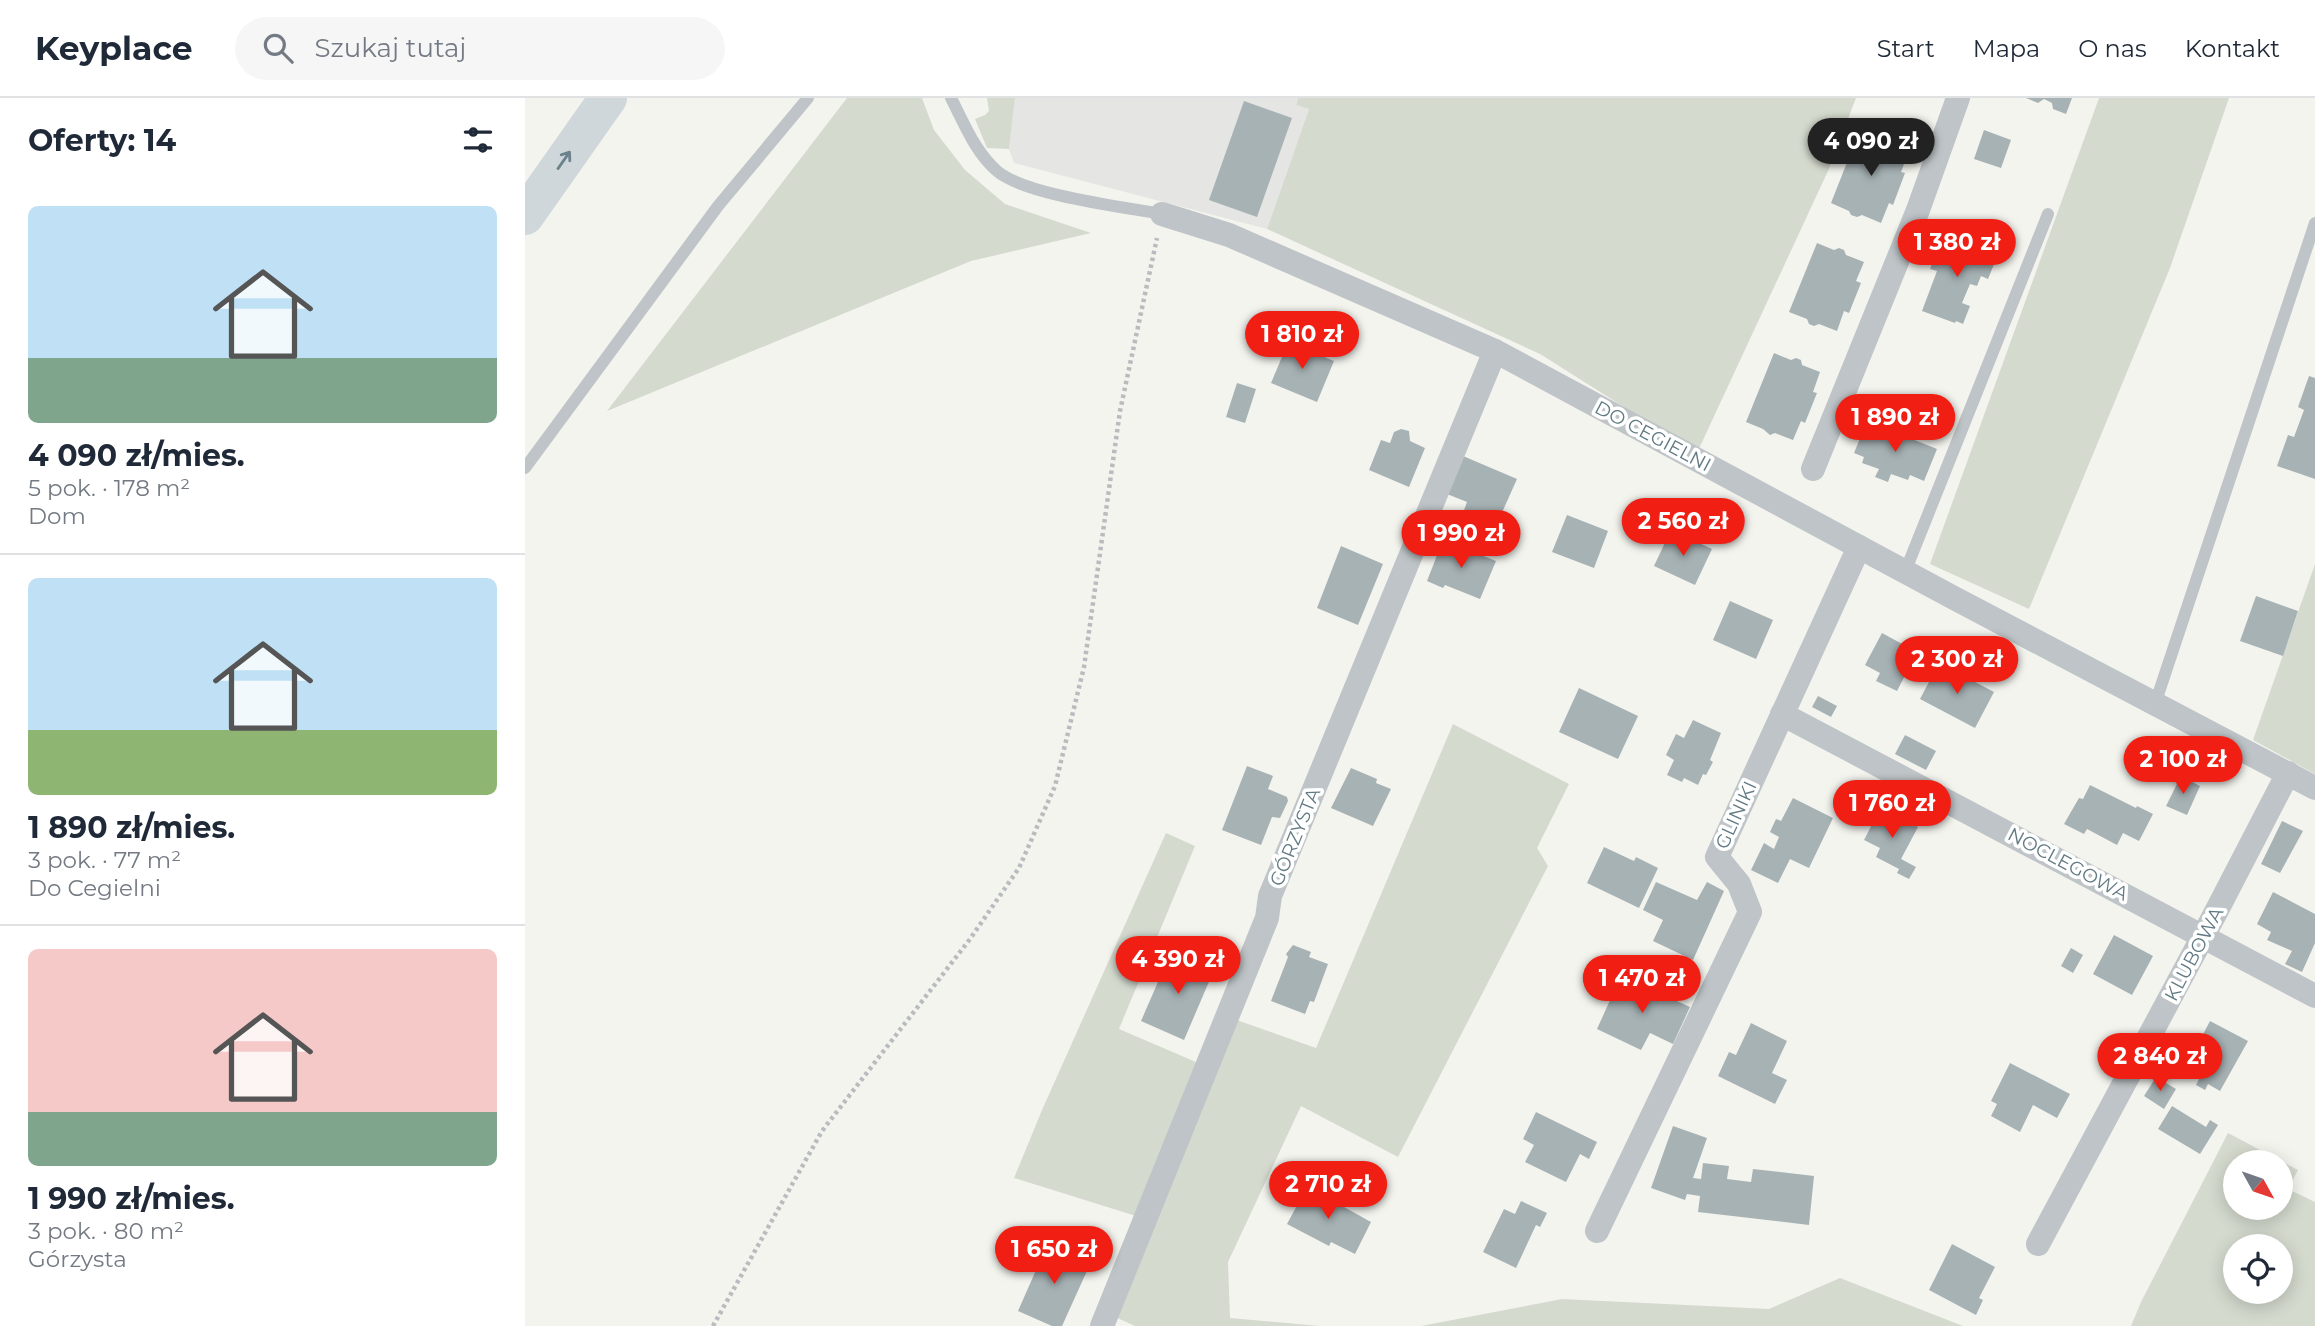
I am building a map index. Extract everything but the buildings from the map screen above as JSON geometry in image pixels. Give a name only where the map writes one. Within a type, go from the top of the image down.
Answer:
[{"type":"highway","points":[[525,216],[608,98]]},
{"type":"street","points":[[1813,469],[1918,210],[1958,98]]},
{"type":"street","name":"DO CEGIELNI","points":[[1163,214],[1229,235],[1495,351],[1905,572],[2315,788]]},
{"type":"street","name":"GÓRZYSTA","points":[[1102,1326],[1267,918],[1276,883],[1495,351]]},
{"type":"street","name":"GLINIKI","points":[[1597,1231],[1750,912],[1739,884],[1717,857],[1859,547]]},
{"type":"street","name":"NOCLEGOWA","points":[[1783,714],[2315,996]]},
{"type":"street","name":"KLUBOWA","points":[[2038,1244],[2204,936],[2288,773]]},
{"type":"lane","points":[[525,468],[718,206],[808,98]]},
{"type":"lane","points":[[951,98],[981,153],[1005,177],[1017,183],[1071,197],[1163,214]]},
{"type":"lane","points":[[1905,572],[2048,214]]},
{"type":"lane","points":[[2155,704],[2315,223]]},
{"type":"path","points":[[713,1326],[822,1131],[970,939],[1019,868],[1055,786],[1084,667],[1119,411],[1163,214]]},
{"type":"shaded area","points":[[847,98],[922,98],[934,130],[965,170],[1005,204],[1091,233],[971,261],[607,411]]},
{"type":"shaded area","points":[[987,98],[1015,98],[1009,149],[987,148],[975,119],[989,111]]},
{"type":"shaded area","points":[[1015,98],[1298,98],[1296,105],[1309,109],[1267,229],[1014,163],[1009,149]]},
{"type":"shaded area","points":[[1298,98],[1856,98],[1828,171],[1697,453],[1540,354],[1267,229],[1309,109],[1296,105]]},
{"type":"shaded area","points":[[2099,98],[2229,98],[2170,268],[2029,609],[1930,564]]},
{"type":"shaded area","points":[[2315,564],[2315,774],[2253,740]]},
{"type":"shaded area","points":[[1453,724],[1569,784],[1537,848],[1548,866],[1398,1157],[1301,1106],[1228,1262],[1230,1318],[1320,1326],[1135,1326],[1113,1316],[1234,1019],[1316,1048]]},
{"type":"shaded area","points":[[1166,833],[1195,846],[1119,1029],[1196,1062],[1136,1216],[1014,1178]]},
{"type":"shaded area","points":[[2228,1133],[2260,1150],[2223,1150],[2223,1220],[2293,1220],[2293,1191],[2315,1202],[2315,1326],[2131,1326]]},
{"type":"shaded area","points":[[1840,1278],[1963,1326],[1421,1326],[1562,1299],[1769,1309]]}]
